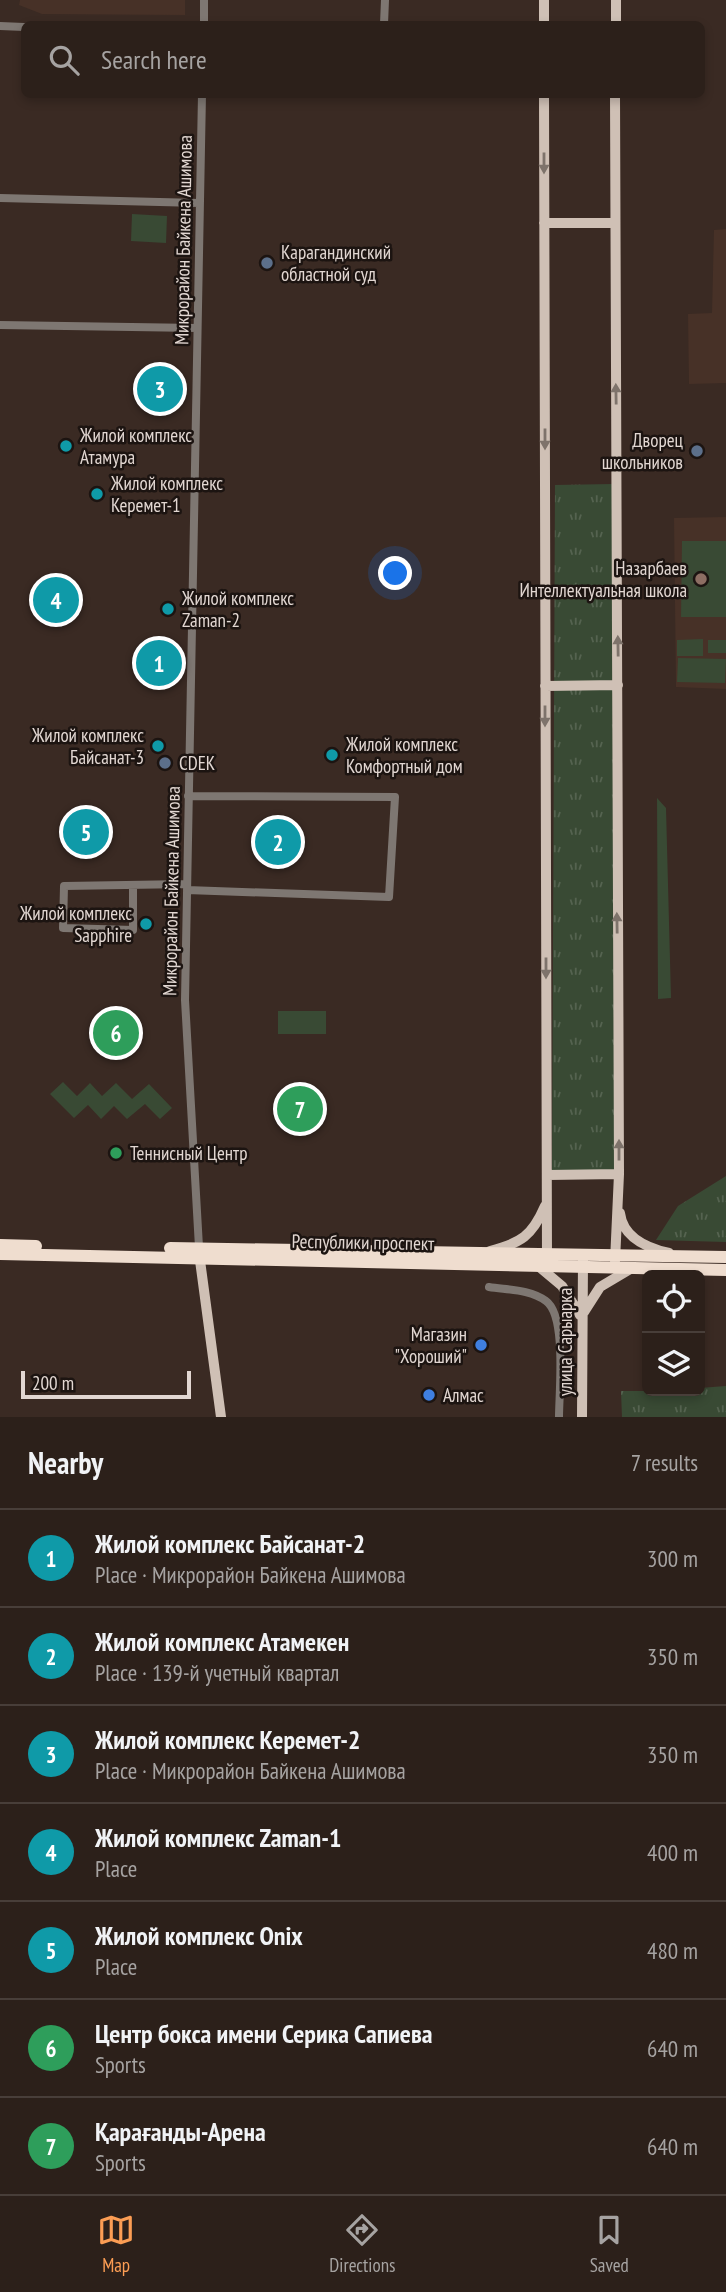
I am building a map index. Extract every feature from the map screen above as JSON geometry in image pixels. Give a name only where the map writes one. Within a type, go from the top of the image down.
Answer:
[{"type":"highway","name":"Республики проспект","points":[[0,1245],[544,1262],[685,1256],[726,1257]]},
{"type":"highway","name":"Республики проспект","points":[[0,1254],[483,1252],[544,1262]]},
{"type":"highway","name":"Республики проспект","points":[[615,1261],[632,1268],[726,1270]]},
{"type":"main road","points":[[544,0],[544,21]]},
{"type":"main road","points":[[615,0],[616,21]]},
{"type":"main road","points":[[544,98],[547,1175],[544,1262],[581,1317],[600,1287],[632,1268]]},
{"type":"main road","points":[[615,98],[621,1219],[637,1241],[648,1248],[685,1256]]},
{"type":"main road","points":[[544,223],[615,223]]},
{"type":"main road","points":[[545,686],[618,685]]},
{"type":"main road","points":[[547,1175],[619,1179]]},
{"type":"main road","points":[[615,1261],[619,1179]]},
{"type":"main road","points":[[483,1252],[517,1244],[533,1230],[547,1200]]},
{"type":"main road","points":[[199,1252],[221,1417]]},
{"type":"main road","name":"улица Сарыарка","points":[[582,1417],[583,1261]]},
{"type":"street","points":[[204,0],[204,21]]},
{"type":"street","points":[[384,21],[385,0]]},
{"type":"street","points":[[0,26],[21,26]]},
{"type":"street","name":"Микрорайон Байкена Ашимова","points":[[199,1252],[185,1015],[202,98]]},
{"type":"street","points":[[0,198],[200,203]]},
{"type":"street","points":[[0,325],[197,328]]},
{"type":"street","points":[[133,886],[133,930],[63,928],[64,886],[133,886],[187,887],[389,897],[396,797],[188,796]]},
{"type":"street","points":[[489,1287],[527,1292],[546,1301],[554,1310],[559,1346],[559,1417]]},
{"type":"shaded area","points":[[20,0],[185,0],[185,15],[42,14],[19,5]]},
{"type":"shaded area","points":[[726,229],[726,383],[689,384],[688,314],[712,313],[714,230]]},
{"type":"shaded area","name":"Назарбаев Интеллектуальная школа","points":[[726,517],[726,689],[676,687],[674,518]]},
{"type":"green space","points":[[132,214],[167,216],[166,243],[131,241]]},
{"type":"green space","points":[[614,484],[614,1174],[552,1172],[555,485]]},
{"type":"green space","points":[[682,541],[726,541],[726,617],[681,617]]},
{"type":"green space","points":[[703,639],[703,656],[677,656],[677,640]]},
{"type":"green space","points":[[708,640],[726,640],[726,653],[708,653]]},
{"type":"green space","points":[[678,658],[726,659],[725,683],[677,682]]},
{"type":"green space","points":[[657,798],[666,808],[671,998],[658,999]]},
{"type":"green space","points":[[278,1011],[326,1011],[326,1034],[278,1034]]},
{"type":"green space","points":[[63,1082],[77,1096],[90,1083],[102,1096],[116,1083],[132,1099],[149,1084],[172,1108],[160,1119],[145,1104],[127,1119],[114,1106],[101,1119],[88,1105],[74,1118],[50,1094]]},
{"type":"green space","points":[[726,1176],[726,1242],[656,1240],[678,1206]]},
{"type":"green space","points":[[726,1386],[726,1417],[622,1417],[621,1391],[642,1391],[642,1396],[705,1396],[705,1388]]},
{"type":"place","name":"Карагандинский областной суд","points":[[267,263]]},
{"type":"place","name":"Жилой комплекс Керемет-2","points":[[160,389]]},
{"type":"place","name":"Жилой комплекс Атамура","points":[[66,446]]},
{"type":"place","name":"Дворец школьников","points":[[697,451]]},
{"type":"place","name":"Жилой комплекс Керемет-1","points":[[97,494]]},
{"type":"place","name":"Назарбаев Интеллектуальная школа","points":[[701,579]]},
{"type":"place","name":"Жилой комплекс Zaman-1","points":[[56,600]]},
{"type":"place","name":"Жилой комплекс Zaman-2","points":[[168,609]]},
{"type":"place","name":"Жилой комплекс Байсанат-2","points":[[159,663]]},
{"type":"place","name":"Жилой комплекс Байсанат-3","points":[[158,746]]},
{"type":"place","name":"Жилой комплекс Комфортный дом","points":[[332,755]]},
{"type":"place","name":"CDEK","points":[[165,763]]},
{"type":"place","name":"Жилой комплекс Onix","points":[[86,832]]},
{"type":"place","name":"Жилой комплекс Атамекен","points":[[278,842]]},
{"type":"place","name":"Жилой комплекс Sapphire","points":[[146,924]]},
{"type":"place","name":"Центр бокса имени Серика Сапиева","points":[[116,1033]]},
{"type":"place","name":"Қарағанды-Арена","points":[[300,1109]]},
{"type":"place","name":"Теннисный Центр","points":[[116,1153]]},
{"type":"place","name":"Магазин \"Хороший\"","points":[[481,1345]]},
{"type":"place","name":"Алмас","points":[[429,1395]]}]
